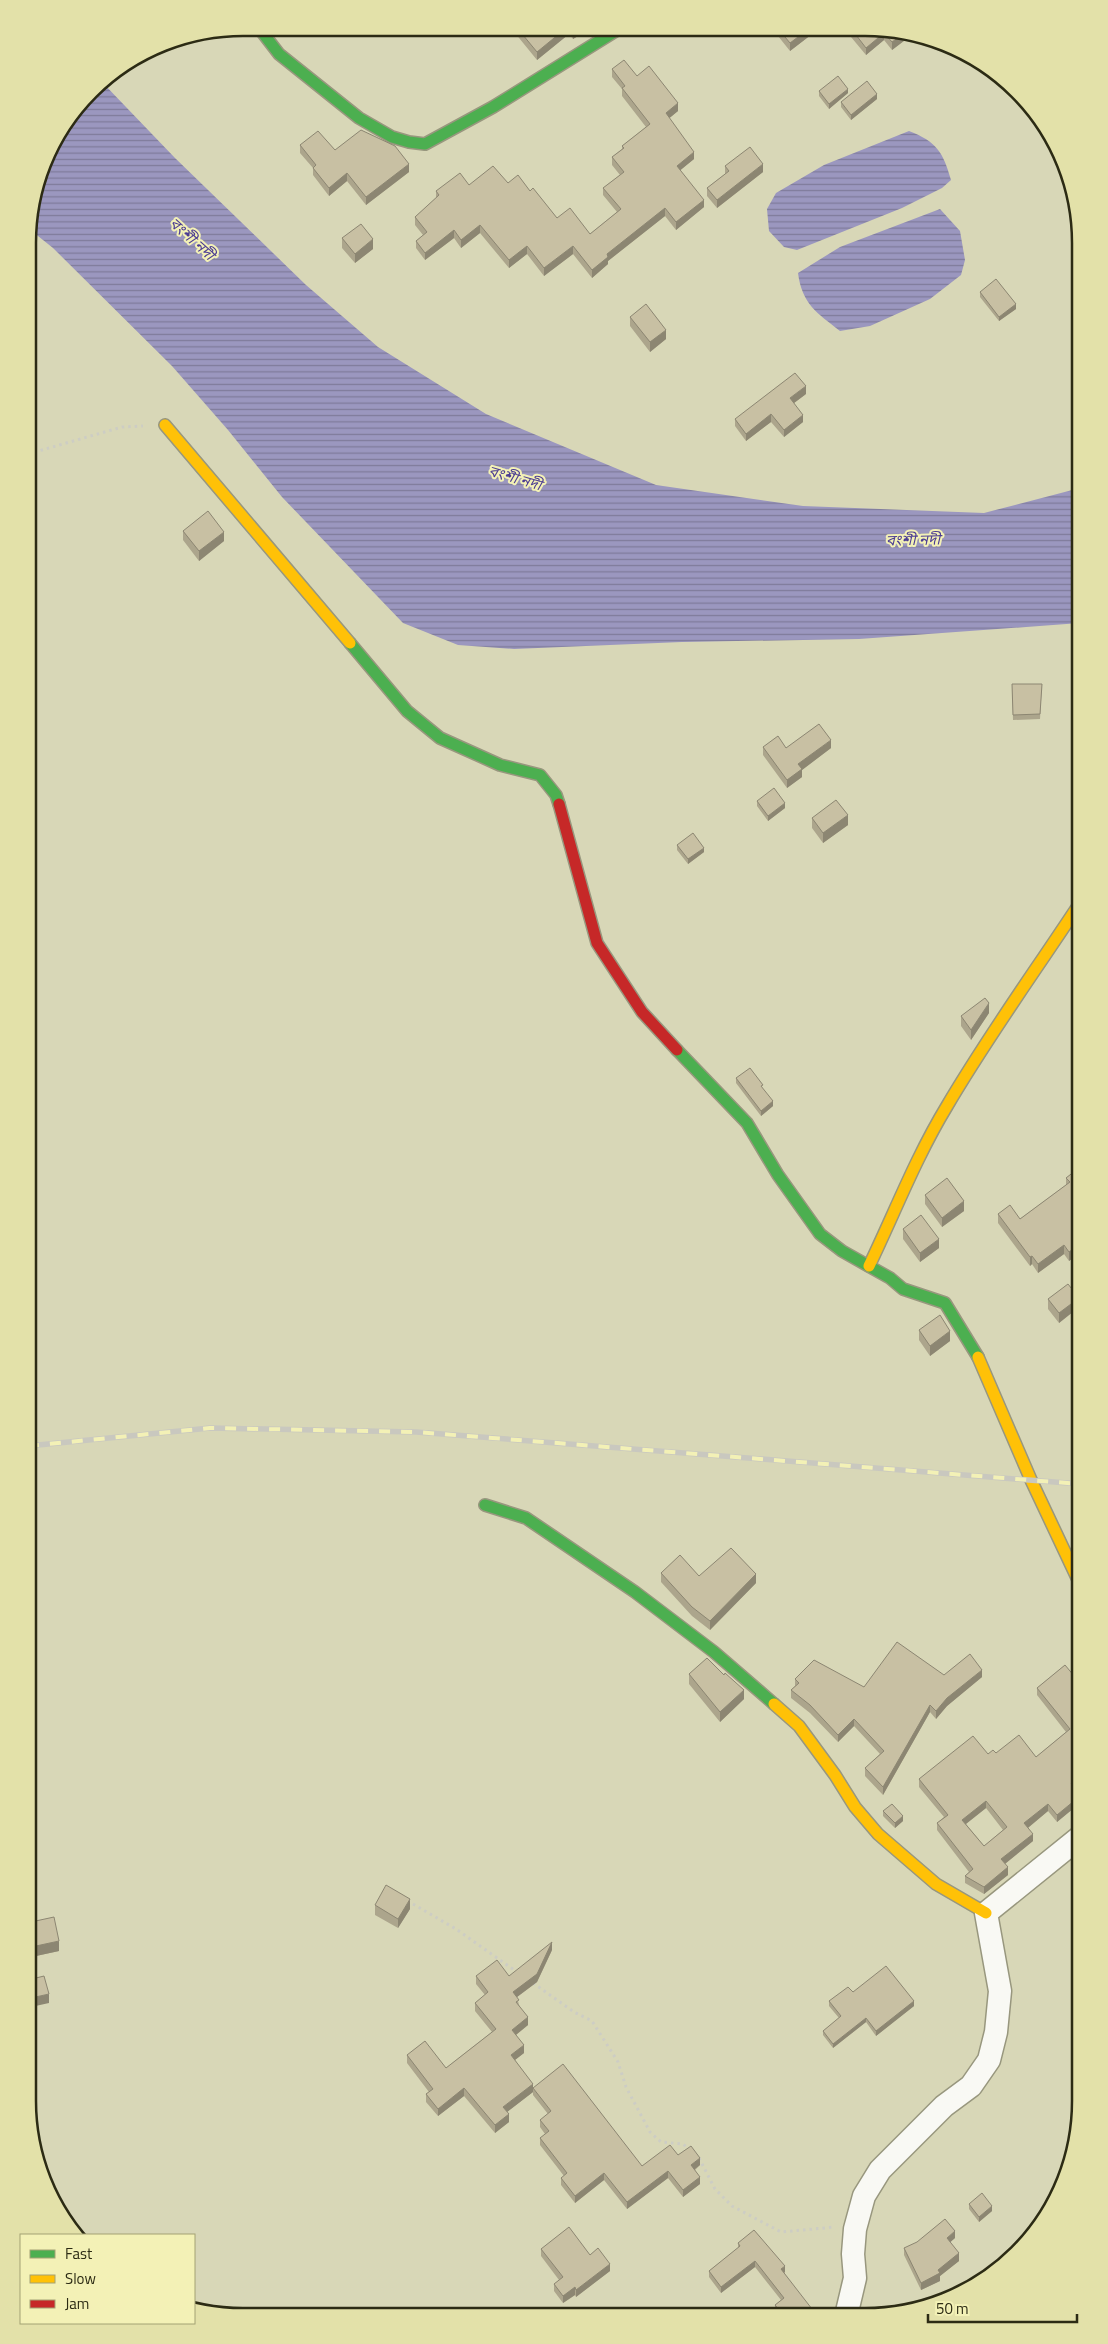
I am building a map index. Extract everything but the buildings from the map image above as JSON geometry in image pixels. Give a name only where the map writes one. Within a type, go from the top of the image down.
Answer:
[{"type":"street","points":[[265,36],[273,48],[332,98],[377,128],[400,140],[424,144],[494,108],[608,36]]},
{"type":"street","points":[[165,425],[407,711],[440,738],[466,751],[500,765],[540,775],[556,794],[597,943],[642,1012],[702,1078],[747,1123],[783,1182],[820,1234],[842,1251],[890,1278],[903,1289],[945,1303],[983,1366],[1031,1480],[1072,1567]]},
{"type":"street","points":[[869,1266],[897,1208],[916,1161],[947,1105],[1072,915]]},
{"type":"street","points":[[485,1505],[526,1518],[635,1592],[714,1652],[799,1726],[855,1807],[878,1834],[936,1884],[986,1913],[1000,1992],[996,2032],[989,2060],[971,2086],[944,2106],[880,2170],[864,2196],[855,2229],[853,2254],[855,2278],[848,2308]]},
{"type":"street","points":[[986,1913],[1072,1843]]},
{"type":"path","points":[[36,452],[122,427],[165,425]]},
{"type":"path","points":[[413,1904],[456,1928],[574,2012],[592,2022],[618,2062],[626,2087],[650,2132],[661,2142],[683,2144],[699,2158],[715,2189],[732,2206],[780,2232],[828,2226],[855,2229]]},
{"type":"water","name":"বংশী নদী","points":[[107,88],[175,158],[306,285],[378,347],[486,414],[656,485],[803,506],[984,513],[1072,490],[1072,624],[859,639],[682,642],[514,649],[458,645],[403,623],[282,497],[228,430],[172,366],[53,248],[37,235],[40,203],[47,177],[71,128]]},
{"type":"water","points":[[909,131],[926,139],[942,155],[951,180],[942,188],[902,208],[797,250],[784,247],[769,231],[767,209],[776,193],[824,165]]},
{"type":"water","points":[[940,209],[960,231],[965,260],[961,275],[930,299],[870,326],[840,331],[812,307],[803,293],[798,273],[840,247]]},
{"type":"railway","points":[[36,1445],[210,1428],[416,1432],[1072,1483]]},
{"type":"traffic: fast","points":[[265,36],[279,54],[359,118],[392,137],[425,144],[493,107],[607,36]]},
{"type":"traffic: fast","points":[[350,643],[407,711],[440,738],[500,765],[540,775],[556,795],[559,804]]},
{"type":"traffic: fast","points":[[677,1050],[747,1123],[778,1175],[820,1234],[842,1251],[890,1278],[903,1289],[945,1303],[978,1357]]},
{"type":"traffic: fast","points":[[485,1505],[526,1518],[635,1592],[714,1652],[774,1704]]},
{"type":"traffic: slow","points":[[165,425],[350,643]]},
{"type":"traffic: slow","points":[[869,1266],[936,1125],[995,1029],[1072,915]]},
{"type":"traffic: slow","points":[[978,1357],[1031,1480],[1072,1567]]},
{"type":"traffic: slow","points":[[774,1704],[799,1726],[835,1775],[855,1807],[878,1834],[936,1884],[986,1913]]},
{"type":"traffic: jam","points":[[559,804],[597,943],[642,1012],[677,1050]]}]
